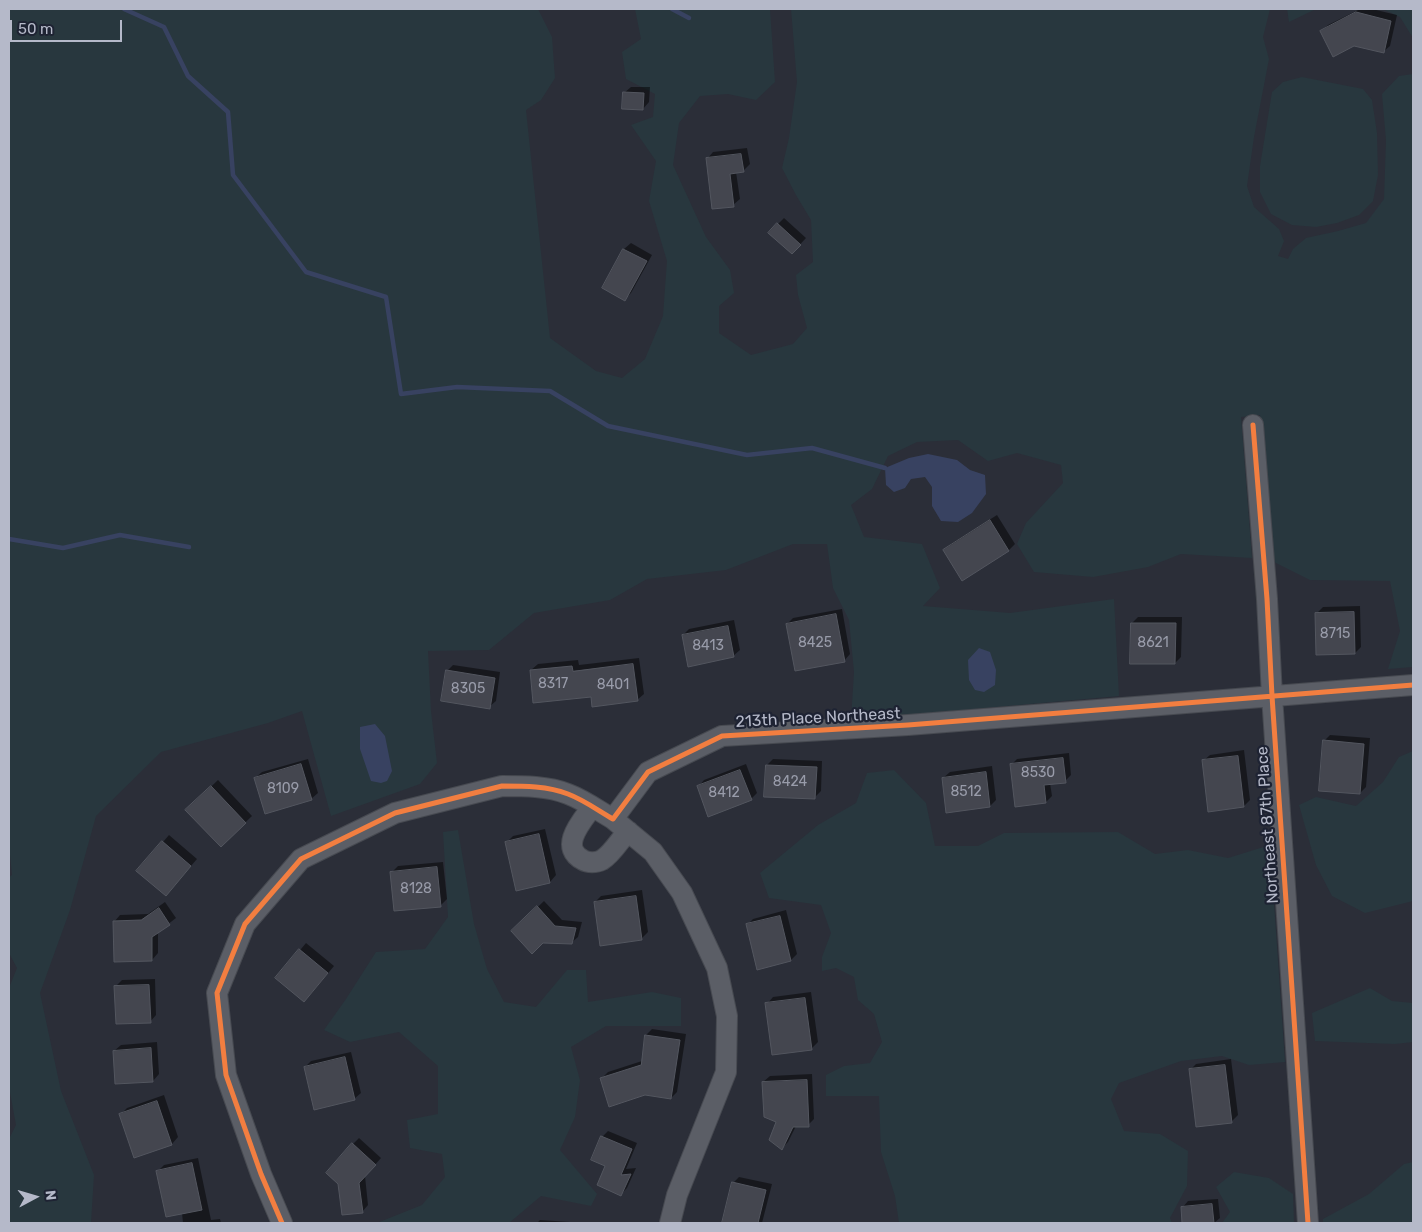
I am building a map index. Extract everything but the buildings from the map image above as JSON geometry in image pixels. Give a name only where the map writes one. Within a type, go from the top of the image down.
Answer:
[{"type":"street","name":"Northeast 87th Place","points":[[1253,424],[1267,599],[1308,1223]]},
{"type":"street","name":"213th Place Northeast","points":[[592,807],[572,838],[574,851],[583,860],[589,862],[602,860],[648,772],[722,736],[908,725],[1413,685]]},
{"type":"street","points":[[282,1223],[261,1174],[226,1075],[217,993],[245,924],[301,859],[395,813],[502,786],[541,788],[568,794],[620,825],[653,852],[682,893],[717,968],[727,1016],[726,1072],[677,1195],[670,1223]]},
{"type":"shaded area","points":[[9,9],[538,9],[552,37],[555,78],[541,100],[526,110],[550,338],[596,371],[622,378],[645,359],[663,316],[667,261],[649,201],[656,161],[631,125],[653,117],[655,94],[626,79],[622,52],[641,39],[635,9],[770,9],[775,82],[756,100],[728,94],[700,96],[679,123],[673,165],[706,237],[730,270],[734,293],[719,306],[719,333],[751,355],[793,344],[807,328],[798,295],[796,275],[813,262],[811,220],[782,168],[789,138],[797,82],[791,9],[1270,9],[1263,37],[1269,59],[1247,186],[1254,207],[1279,229],[1284,241],[1278,256],[1288,259],[1293,249],[1306,238],[1366,223],[1384,199],[1386,140],[1382,94],[1399,76],[1413,74],[1413,667],[1388,669],[1400,631],[1390,581],[1310,580],[1272,561],[1260,415],[1241,417],[1252,558],[1181,554],[1148,567],[1093,577],[1034,572],[1017,544],[1026,523],[1063,483],[1061,465],[1017,453],[988,461],[958,440],[917,442],[888,456],[872,489],[851,505],[864,537],[922,544],[940,588],[923,606],[1010,613],[1114,599],[1119,696],[851,720],[854,672],[849,620],[833,588],[827,544],[793,544],[726,570],[647,579],[610,600],[534,613],[489,650],[428,651],[431,711],[437,763],[420,784],[331,816],[302,711],[268,723],[161,752],[96,816],[70,910],[40,993],[61,1091],[94,1175],[91,1223],[9,1223],[9,1139],[16,1125],[9,1087],[9,988],[17,968],[9,953],[9,877],[12,875],[9,845]]},
{"type":"shaded area","points":[[1287,9],[1316,9],[1289,22]]},
{"type":"shaded area","points":[[1383,9],[1413,9],[1413,38],[1400,17]]},
{"type":"shaded area","points":[[1302,77],[1363,89],[1372,100],[1377,133],[1378,175],[1373,201],[1359,215],[1337,223],[1316,227],[1292,225],[1271,214],[1260,192],[1260,166],[1272,92],[1283,82]]},
{"type":"shaded area","points":[[1413,751],[1413,901],[1365,913],[1332,896],[1316,865],[1299,805],[1316,797],[1356,806],[1383,782],[1399,757]]},
{"type":"shaded area","points":[[894,770],[926,803],[935,846],[978,846],[1004,833],[1118,832],[1155,854],[1188,850],[1228,858],[1270,845],[1285,1062],[1249,1065],[1222,1056],[1181,1061],[1119,1083],[1111,1099],[1124,1131],[1160,1134],[1188,1151],[1187,1186],[1170,1218],[1172,1223],[899,1223],[895,1196],[881,1152],[879,1096],[826,1096],[826,1075],[844,1066],[870,1063],[882,1042],[874,1014],[858,1000],[854,977],[836,968],[822,971],[822,957],[831,933],[821,905],[769,898],[760,873],[818,825],[856,803],[867,773]]},
{"type":"shaded area","points":[[458,830],[474,924],[487,969],[504,1002],[536,1007],[567,970],[586,970],[588,1002],[652,992],[681,998],[681,1026],[606,1026],[571,1047],[580,1080],[575,1117],[560,1150],[597,1194],[591,1206],[541,1196],[509,1223],[377,1223],[422,1205],[445,1177],[442,1154],[410,1148],[407,1120],[438,1114],[438,1066],[399,1032],[350,1042],[324,1030],[376,952],[425,949],[448,917],[443,832]]},
{"type":"shaded area","points":[[1370,988],[1392,1001],[1413,1003],[1413,1042],[1395,1044],[1315,1041],[1312,1013]]},
{"type":"shaded area","points":[[1413,1162],[1413,1223],[1323,1223],[1323,1219],[1369,1194],[1404,1164]]},
{"type":"shaded area","points":[[1234,1172],[1269,1178],[1293,1194],[1294,1223],[1222,1223],[1230,1212],[1216,1187]]},
{"type":"water","points":[[928,454],[957,460],[970,470],[985,475],[986,494],[972,513],[958,522],[941,521],[932,506],[932,487],[925,477],[911,479],[905,488],[894,492],[886,485],[885,468],[909,458]]},
{"type":"water","points":[[979,648],[990,652],[996,670],[995,685],[984,692],[975,690],[969,680],[968,660]]},
{"type":"water","points":[[375,724],[385,736],[392,771],[387,781],[381,783],[371,781],[360,749],[360,727]]},
{"type":"waterway","points":[[124,9],[164,27],[188,76],[228,112],[233,175],[306,272],[386,297],[401,394],[457,387],[550,391],[608,426],[747,455],[812,448],[885,468]]},
{"type":"waterway","points":[[672,9],[689,18]]},
{"type":"waterway","points":[[9,539],[63,548],[120,535],[189,547]]},
{"type":"cycle path","points":[[1253,425],[1267,599],[1308,1223]]},
{"type":"cycle path","points":[[282,1223],[261,1174],[226,1075],[217,993],[245,924],[301,859],[395,813],[502,786],[519,786],[560,791],[586,802],[613,819],[648,772],[722,736],[908,725],[1413,685]]}]
